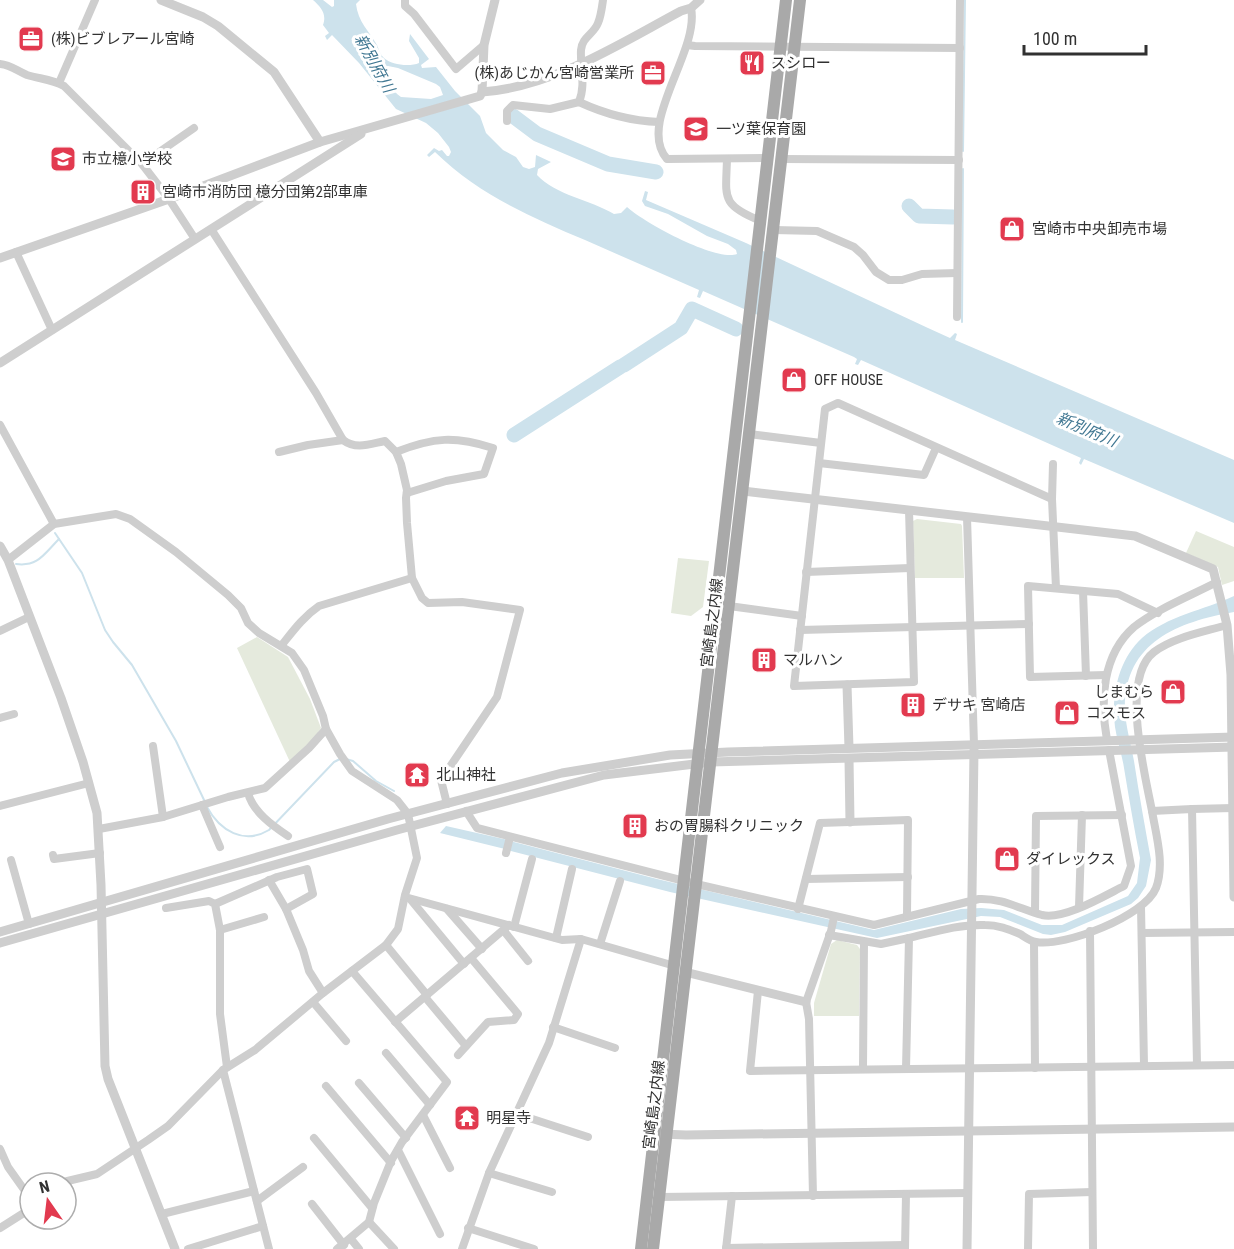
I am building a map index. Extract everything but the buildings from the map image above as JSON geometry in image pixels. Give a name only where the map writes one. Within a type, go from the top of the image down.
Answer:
[{"type":"main road","name":"宮崎島之内線","points":[[641,1249],[660,1134],[690,888],[749,317],[786,0]]},
{"type":"main road","name":"宮崎島之内線","points":[[705,758],[729,606],[800,0]]},
{"type":"main road","name":"宮崎島之内線","points":[[653,1249],[659,1197],[660,1134]]},
{"type":"street","points":[[59,83],[94,0]]},
{"type":"street","points":[[161,0],[203,17],[218,26],[274,72],[320,142]]},
{"type":"street","points":[[405,0],[405,6],[414,14],[456,69],[484,45]]},
{"type":"street","points":[[481,94],[484,45],[495,0]]},
{"type":"street","points":[[579,102],[582,95],[583,43],[598,23],[603,0]]},
{"type":"street","points":[[0,258],[169,199],[320,142],[481,94],[526,83],[581,63],[691,8],[699,0]]},
{"type":"street","points":[[957,317],[960,0]]},
{"type":"street","points":[[691,8],[693,19],[687,45],[659,122],[661,152],[667,159],[767,158]]},
{"type":"street","points":[[687,45],[960,48]]},
{"type":"street","points":[[0,64],[9,65],[26,75],[59,83],[142,164],[169,199],[195,239]]},
{"type":"street","points":[[507,121],[507,111],[513,105],[550,109],[579,102],[610,115],[636,121],[659,122]]},
{"type":"street","points":[[0,363],[370,128]]},
{"type":"street","points":[[142,164],[194,129]]},
{"type":"street","points":[[727,159],[726,196],[728,202],[761,220]]},
{"type":"street","points":[[782,159],[959,160]]},
{"type":"street","points":[[211,229],[316,393],[343,440],[350,446],[385,441],[396,452],[407,493],[406,507],[412,578],[422,598],[428,603],[470,603],[520,610],[497,697],[441,780],[447,804]]},
{"type":"street","points":[[773,234],[817,231],[854,247],[876,272],[889,280],[902,280],[922,274],[957,273]]},
{"type":"street","points":[[16,252],[52,330]]},
{"type":"street","points":[[909,510],[914,682],[794,686],[825,410],[838,404],[1052,499]]},
{"type":"street","points":[[0,425],[54,524]]},
{"type":"street","points":[[749,434],[822,443]]},
{"type":"street","points":[[396,452],[416,444],[459,439],[493,448],[484,474],[446,481],[407,493]]},
{"type":"street","points":[[279,452],[343,440]]},
{"type":"street","points":[[819,463],[924,475],[936,448]]},
{"type":"street","points":[[1053,464],[1052,499],[1056,588]]},
{"type":"street","points":[[743,491],[1135,536],[1213,569],[1226,621],[1232,675],[1234,897]]},
{"type":"street","points":[[8,560],[54,524],[116,514],[125,516],[208,578],[241,608],[253,628],[292,653],[304,670],[326,729],[352,771],[397,800],[408,814],[417,858],[398,929],[386,945],[323,993],[255,1050],[225,1069],[168,1126],[97,1174],[78,1178]]},
{"type":"street","points":[[967,1249],[974,750],[968,517]]},
{"type":"street","points":[[0,546],[8,560],[61,698],[97,813],[105,1066],[108,1079],[175,1249]]},
{"type":"street","points":[[806,572],[910,568]]},
{"type":"street","points":[[281,646],[296,626],[319,606],[412,578]]},
{"type":"street","points":[[466,811],[477,828],[690,888],[874,925],[889,923],[908,915],[990,898],[1035,911],[1041,915],[1055,915],[1079,907],[1124,886],[1131,866],[1103,710],[1106,675],[1119,644],[1135,627],[1216,582]]},
{"type":"street","points":[[1106,675],[1030,677],[1028,586],[1118,594],[1158,613]]},
{"type":"street","points":[[1083,591],[1086,675]]},
{"type":"street","points":[[729,606],[802,616]]},
{"type":"street","points":[[0,631],[29,616]]},
{"type":"street","points":[[830,932],[864,942],[881,944],[972,922],[1003,927],[1034,942],[1054,943],[1073,939],[1141,908],[1150,898],[1159,877],[1159,854],[1139,750],[1136,695],[1140,675],[1148,659],[1155,652],[1226,621]]},
{"type":"street","points":[[800,630],[1029,624]]},
{"type":"street","points":[[848,685],[849,748]]},
{"type":"street","points":[[0,718],[14,714]]},
{"type":"street","points":[[99,829],[163,817],[265,788],[309,748],[326,729]]},
{"type":"street","points":[[0,943],[101,909],[408,814],[562,773],[670,755],[705,758],[849,759],[974,750],[1111,745],[1138,739],[1233,742]]},
{"type":"street","points":[[1111,745],[1139,750],[1233,742]]},
{"type":"street","points":[[153,746],[163,817]]},
{"type":"street","points":[[0,932],[101,909],[604,775],[705,758],[849,748],[974,750]]},
{"type":"street","points":[[849,759],[850,822]]},
{"type":"street","points":[[0,806],[88,783]]},
{"type":"street","points":[[248,793],[249,799],[257,809],[273,826],[288,836]]},
{"type":"street","points":[[205,804],[220,847]]},
{"type":"street","points":[[1152,811],[1233,808]]},
{"type":"street","points":[[1192,809],[1197,1065]]},
{"type":"street","points":[[1079,907],[1082,815]]},
{"type":"street","points":[[1035,911],[1036,816],[1122,815]]},
{"type":"street","points":[[798,909],[820,823],[908,820],[908,915]]},
{"type":"street","points":[[506,853],[510,837]]},
{"type":"street","points":[[53,855],[54,859],[100,853]]},
{"type":"street","points":[[395,1022],[509,928],[532,859]]},
{"type":"street","points":[[11,860],[29,924]]},
{"type":"street","points":[[215,904],[269,880],[307,869],[313,894],[286,909]]},
{"type":"street","points":[[555,938],[572,869]]},
{"type":"street","points":[[806,879],[908,877]]},
{"type":"street","points":[[269,880],[286,909],[309,971],[323,993]]},
{"type":"street","points":[[600,944],[620,881]]},
{"type":"street","points":[[408,898],[509,928],[562,940],[581,939],[758,991],[806,1002]]},
{"type":"street","points":[[408,898],[464,964]]},
{"type":"street","points":[[166,908],[209,901],[215,904]]},
{"type":"street","points":[[215,904],[220,930],[220,1014],[225,1069],[269,1249]]},
{"type":"street","points":[[446,908],[482,949]]},
{"type":"street","points":[[1141,908],[1144,1065]]},
{"type":"street","points":[[220,930],[264,917]]},
{"type":"street","points":[[813,1196],[809,1019],[806,1002],[834,917]]},
{"type":"street","points":[[509,928],[528,961]]},
{"type":"street","points":[[1090,932],[1093,1249]]},
{"type":"street","points":[[1142,933],[1234,932]]},
{"type":"street","points":[[906,1068],[909,938]]},
{"type":"street","points":[[462,1249],[489,1173],[549,1042],[581,939]]},
{"type":"street","points":[[863,1068],[864,942]]},
{"type":"street","points":[[1034,942],[1035,1068]]},
{"type":"street","points":[[386,945],[466,1046]]},
{"type":"street","points":[[458,1055],[488,1022],[514,1020],[518,1014],[471,958]]},
{"type":"street","points":[[312,1204],[340,1247],[351,1239],[369,1222],[372,1208],[398,1150],[447,1082],[352,971]]},
{"type":"street","points":[[758,991],[750,1071],[1234,1065]]},
{"type":"street","points":[[313,1002],[346,1041]]},
{"type":"street","points":[[553,1027],[615,1048]]},
{"type":"street","points":[[386,1053],[430,1105]]},
{"type":"street","points":[[359,1083],[406,1138]]},
{"type":"street","points":[[326,1086],[391,1163]]},
{"type":"street","points":[[517,1113],[588,1137]]},
{"type":"street","points":[[423,1115],[450,1167]]},
{"type":"street","points":[[660,1134],[810,1134],[1234,1127]]},
{"type":"street","points":[[314,1138],[372,1208]]},
{"type":"street","points":[[0,1149],[8,1167],[18,1181]]},
{"type":"street","points":[[398,1150],[440,1234]]},
{"type":"street","points":[[257,1201],[303,1167]]},
{"type":"street","points":[[489,1173],[552,1192]]},
{"type":"street","points":[[162,1214],[254,1191]]},
{"type":"street","points":[[1028,1249],[1029,1194],[1092,1192]]},
{"type":"street","points":[[659,1197],[968,1193]]},
{"type":"street","points":[[732,1196],[726,1248],[905,1247],[906,1194]]},
{"type":"street","points":[[0,1228],[18,1217]]},
{"type":"street","points":[[369,1222],[394,1249]]},
{"type":"street","points":[[188,1249],[263,1226]]},
{"type":"street","points":[[468,1228],[534,1249]]},
{"type":"street","points":[[351,1239],[359,1249]]},
{"type":"shaded area","points":[[917,519],[961,524],[964,578],[915,578],[913,521]]},
{"type":"shaded area","points":[[1196,531],[1234,547],[1234,581],[1222,585],[1218,567],[1186,553]]},
{"type":"shaded area","points":[[678,558],[709,561],[703,607],[691,616],[671,613]]},
{"type":"shaded area","points":[[257,637],[288,657],[310,699],[321,728],[313,740],[290,762],[237,648]]},
{"type":"shaded area","points":[[837,940],[857,945],[860,949],[859,1016],[814,1016],[814,1003],[831,944]]},
{"type":"water","points":[[313,0],[323,0],[332,7],[334,0],[360,0],[356,4],[361,21],[382,55],[396,64],[419,63],[419,58],[409,41],[410,34],[429,59],[421,65],[422,68],[436,67],[455,91],[480,116],[486,133],[503,150],[516,157],[523,167],[529,169],[535,167],[536,155],[551,162],[538,169],[537,175],[553,188],[614,214],[621,213],[627,207],[663,231],[697,247],[727,255],[737,254],[736,250],[728,244],[707,236],[668,214],[645,206],[642,201],[645,191],[648,192],[646,200],[746,243],[950,338],[955,333],[957,334],[955,340],[1234,460],[1234,523],[1084,459],[1081,465],[1079,463],[1081,458],[861,360],[858,365],[855,364],[857,359],[854,357],[703,291],[700,298],[697,297],[699,290],[506,203],[469,180],[435,152],[429,157],[427,155],[434,148],[442,150],[447,156],[451,152],[438,133],[426,123],[396,109],[359,63],[332,35],[327,40],[325,36],[329,33],[323,25],[324,14]],"holes":[[[385,67],[398,68],[436,84],[443,95],[431,99],[401,97],[389,84]]]},
{"type":"water","points":[[1234,596],[1234,612],[1193,622],[1174,630],[1157,640],[1144,652],[1133,668],[1127,688],[1125,711],[1151,860],[1146,886],[1131,904],[1065,932],[1043,934],[1000,917],[981,916],[877,938],[670,892],[507,850],[510,841],[657,879],[874,930],[961,909],[981,908],[1004,910],[1042,925],[1062,925],[1128,896],[1137,883],[1140,858],[1114,715],[1115,691],[1127,657],[1142,638],[1152,630]]},
{"type":"water","points":[[446,826],[508,840],[505,849],[440,833]]},
{"type":"waterway","name":"新別府川","points":[[963,151],[965,0]]},
{"type":"waterway","name":"新別府川","points":[[513,116],[537,134],[608,164],[656,172]]},
{"type":"waterway","name":"新別府川","points":[[962,322],[963,169]]},
{"type":"waterway","name":"新別府川","points":[[909,206],[919,216],[953,217]]},
{"type":"waterway","name":"新別府川","points":[[624,365],[681,328],[692,309],[736,329]]},
{"type":"waterway","name":"新別府川","points":[[514,435],[620,367]]},
{"type":"waterway","points":[[55,533],[82,573],[105,630],[132,665],[176,741],[205,802]]},
{"type":"waterway","points":[[16,564],[35,561],[59,539]]},
{"type":"waterway","points":[[207,807],[226,829],[242,836],[260,834],[269,830],[334,762],[340,759]]},
{"type":"waterway","points":[[346,759],[353,761],[376,781],[394,791]]},
{"type":"place","name":"(株)ビブレアール宮崎","points":[[31,39]]},
{"type":"place","name":"スシロー","points":[[752,63]]},
{"type":"place","name":"(株)あじかん宮崎営業所","points":[[653,73]]},
{"type":"place","name":"一ツ葉保育園","points":[[696,129]]},
{"type":"place","name":"市立檍小学校","points":[[63,159]]},
{"type":"place","name":"宮崎市消防団 檍分団第2部車庫","points":[[143,192]]},
{"type":"place","name":"宮崎市中央卸売市場","points":[[1012,229]]},
{"type":"place","name":"OFF HOUSE","points":[[794,380]]},
{"type":"place","name":"マルハン","points":[[764,660]]},
{"type":"place","name":"しまむら","points":[[1173,692]]},
{"type":"place","name":"デサキ 宮崎店","points":[[913,705]]},
{"type":"place","name":"コスモス","points":[[1067,713]]},
{"type":"place","name":"北山神社","points":[[417,775]]},
{"type":"place","name":"おの胃腸科クリニック","points":[[635,826]]},
{"type":"place","name":"ダイレックス","points":[[1007,859]]},
{"type":"place","name":"明星寺","points":[[467,1118]]}]
